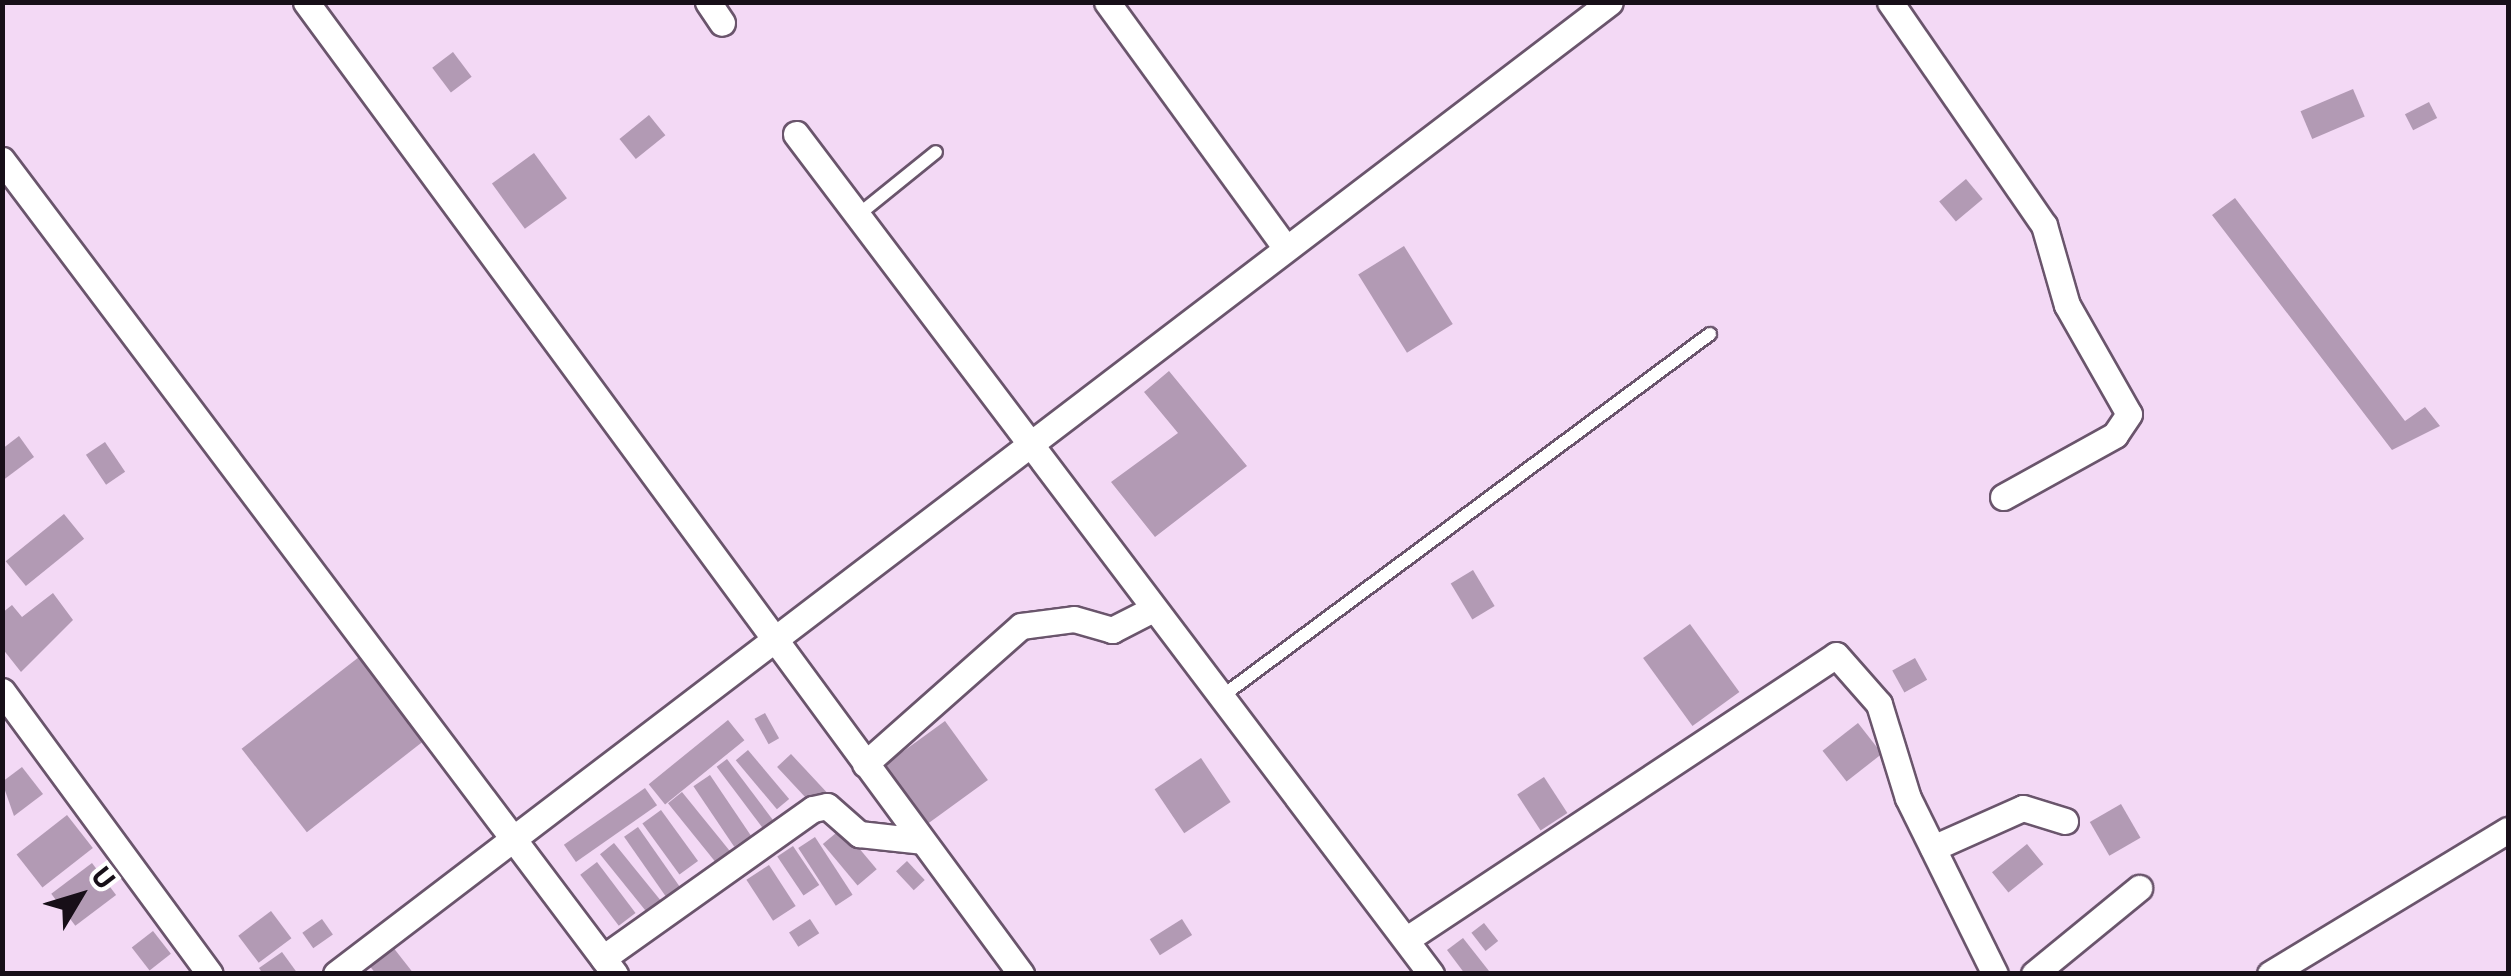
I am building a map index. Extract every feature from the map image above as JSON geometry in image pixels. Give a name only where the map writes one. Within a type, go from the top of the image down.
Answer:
[{"type":"street","points":[[306,2],[1022,974]]},
{"type":"street","points":[[1107,2],[1285,247]]},
{"type":"street","points":[[336,974],[509,839],[775,643],[1028,440],[1610,2]]},
{"type":"street","points":[[1890,2],[2044,226],[2067,305],[2129,414],[2115,436],[2003,498]]},
{"type":"street","points":[[796,134],[1219,699],[1432,974]]},
{"type":"street","points":[[2,160],[608,966],[822,806],[859,834],[922,840]]},
{"type":"street","points":[[865,764],[1021,626],[1074,619],[1112,630],[1153,608]]},
{"type":"street","points":[[1406,940],[1836,656],[1879,704],[1933,848],[1995,974]]},
{"type":"street","points":[[2,691],[210,974]]},
{"type":"street","points":[[1933,848],[2024,808],[2065,821]]},
{"type":"street","points":[[2270,974],[2508,830]]},
{"type":"street","points":[[2034,974],[2139,888]]},
{"type":"lane","points":[[858,215],[936,152]]},
{"type":"lane","points":[[1219,699],[1710,334]]},
{"type":"building","points":[[453,52],[472,77],[451,92],[432,68]]},
{"type":"building","points":[[2353,89],[2365,117],[2312,139],[2301,111]]},
{"type":"building","points":[[2429,102],[2437,118],[2413,130],[2405,114]]},
{"type":"building","points":[[649,115],[665,135],[636,159],[619,139]]},
{"type":"building","points":[[534,153],[567,198],[525,229],[492,184]]},
{"type":"building","points":[[1966,179],[1983,199],[1956,221],[1939,201]]},
{"type":"building","points":[[2235,198],[2405,421],[2425,407],[2440,426],[2392,450],[2212,215]]},
{"type":"building","points":[[1404,246],[1453,324],[1407,353],[1358,275]]},
{"type":"building","points":[[1169,371],[1247,466],[1155,537],[1111,482],[1178,433],[1144,392]]},
{"type":"building","points":[[19,436],[34,457],[2,481],[2,449]]},
{"type":"building","points":[[105,442],[125,472],[106,485],[86,455]]},
{"type":"building","points":[[64,514],[84,539],[26,586],[6,561]]},
{"type":"building","points":[[1473,570],[1495,606],[1472,619],[1451,583]]},
{"type":"building","points":[[53,593],[73,620],[21,672],[2,648],[2,613],[12,605],[22,617]]},
{"type":"building","points":[[1690,624],[1739,692],[1692,726],[1643,658]]},
{"type":"building","points":[[359,657],[424,741],[307,832],[242,749]]},
{"type":"building","points":[[1915,658],[1927,680],[1904,692],[1892,671]]},
{"type":"building","points":[[765,713],[779,738],[769,744],[755,719]]},
{"type":"building","points":[[728,720],[744,740],[665,804],[649,784]]},
{"type":"building","points":[[945,721],[988,780],[928,824],[885,764]]},
{"type":"building","points":[[1858,723],[1882,754],[1847,781],[1823,751]]},
{"type":"building","points":[[748,750],[789,799],[777,809],[736,760]]},
{"type":"building","points":[[791,754],[828,793],[814,806],[777,767]]},
{"type":"building","points":[[1201,758],[1231,802],[1184,833],[1155,789]]},
{"type":"building","points":[[727,759],[776,824],[765,832],[717,767]]},
{"type":"building","points":[[22,767],[43,794],[14,816],[2,782]]},
{"type":"building","points":[[710,775],[751,836],[734,847],[693,786]]},
{"type":"building","points":[[1544,777],[1567,813],[1541,830],[1517,794]]},
{"type":"building","points":[[645,788],[657,805],[576,862],[564,845]]},
{"type":"building","points":[[682,792],[730,851],[716,862],[668,803]]},
{"type":"building","points":[[2121,804],[2140,838],[2109,856],[2090,822]]},
{"type":"building","points":[[661,810],[698,861],[679,874],[642,824]]},
{"type":"building","points":[[67,815],[93,848],[42,887],[17,854]]},
{"type":"building","points":[[638,827],[683,891],[669,901],[624,837]]},
{"type":"building","points":[[842,828],[877,869],[858,885],[823,844]]},
{"type":"building","points":[[815,837],[853,895],[836,906],[798,848]]},
{"type":"building","points":[[614,843],[662,903],[648,914],[600,854]]},
{"type":"building","points":[[2027,844],[2043,864],[2008,893],[1992,872]]},
{"type":"building","points":[[793,846],[819,885],[804,896],[777,857]]},
{"type":"building","points":[[907,861],[925,880],[914,890],[896,871]]},
{"type":"building","points":[[597,862],[636,913],[619,926],[580,875]]},
{"type":"building","points":[[92,863],[116,895],[75,926],[51,894]]},
{"type":"building","points":[[769,865],[796,906],[773,921],[746,880]]},
{"type":"building","points":[[271,911],[291,938],[259,963],[238,936]]},
{"type":"building","points":[[322,919],[333,935],[313,948],[302,933]]},
{"type":"building","points":[[810,919],[819,933],[798,947],[789,933]]},
{"type":"building","points":[[1182,919],[1192,935],[1160,955],[1150,939]]},
{"type":"building","points":[[1484,923],[1498,941],[1486,951],[1471,933]]},
{"type":"building","points":[[153,931],[171,954],[150,970],[132,948]]},
{"type":"building","points":[[385,937],[414,974],[376,974],[361,955]]},
{"type":"building","points":[[1463,938],[1489,971],[1486,974],[1465,974],[1447,950]]},
{"type":"building","points":[[282,952],[298,974],[263,974],[259,968]]}]
